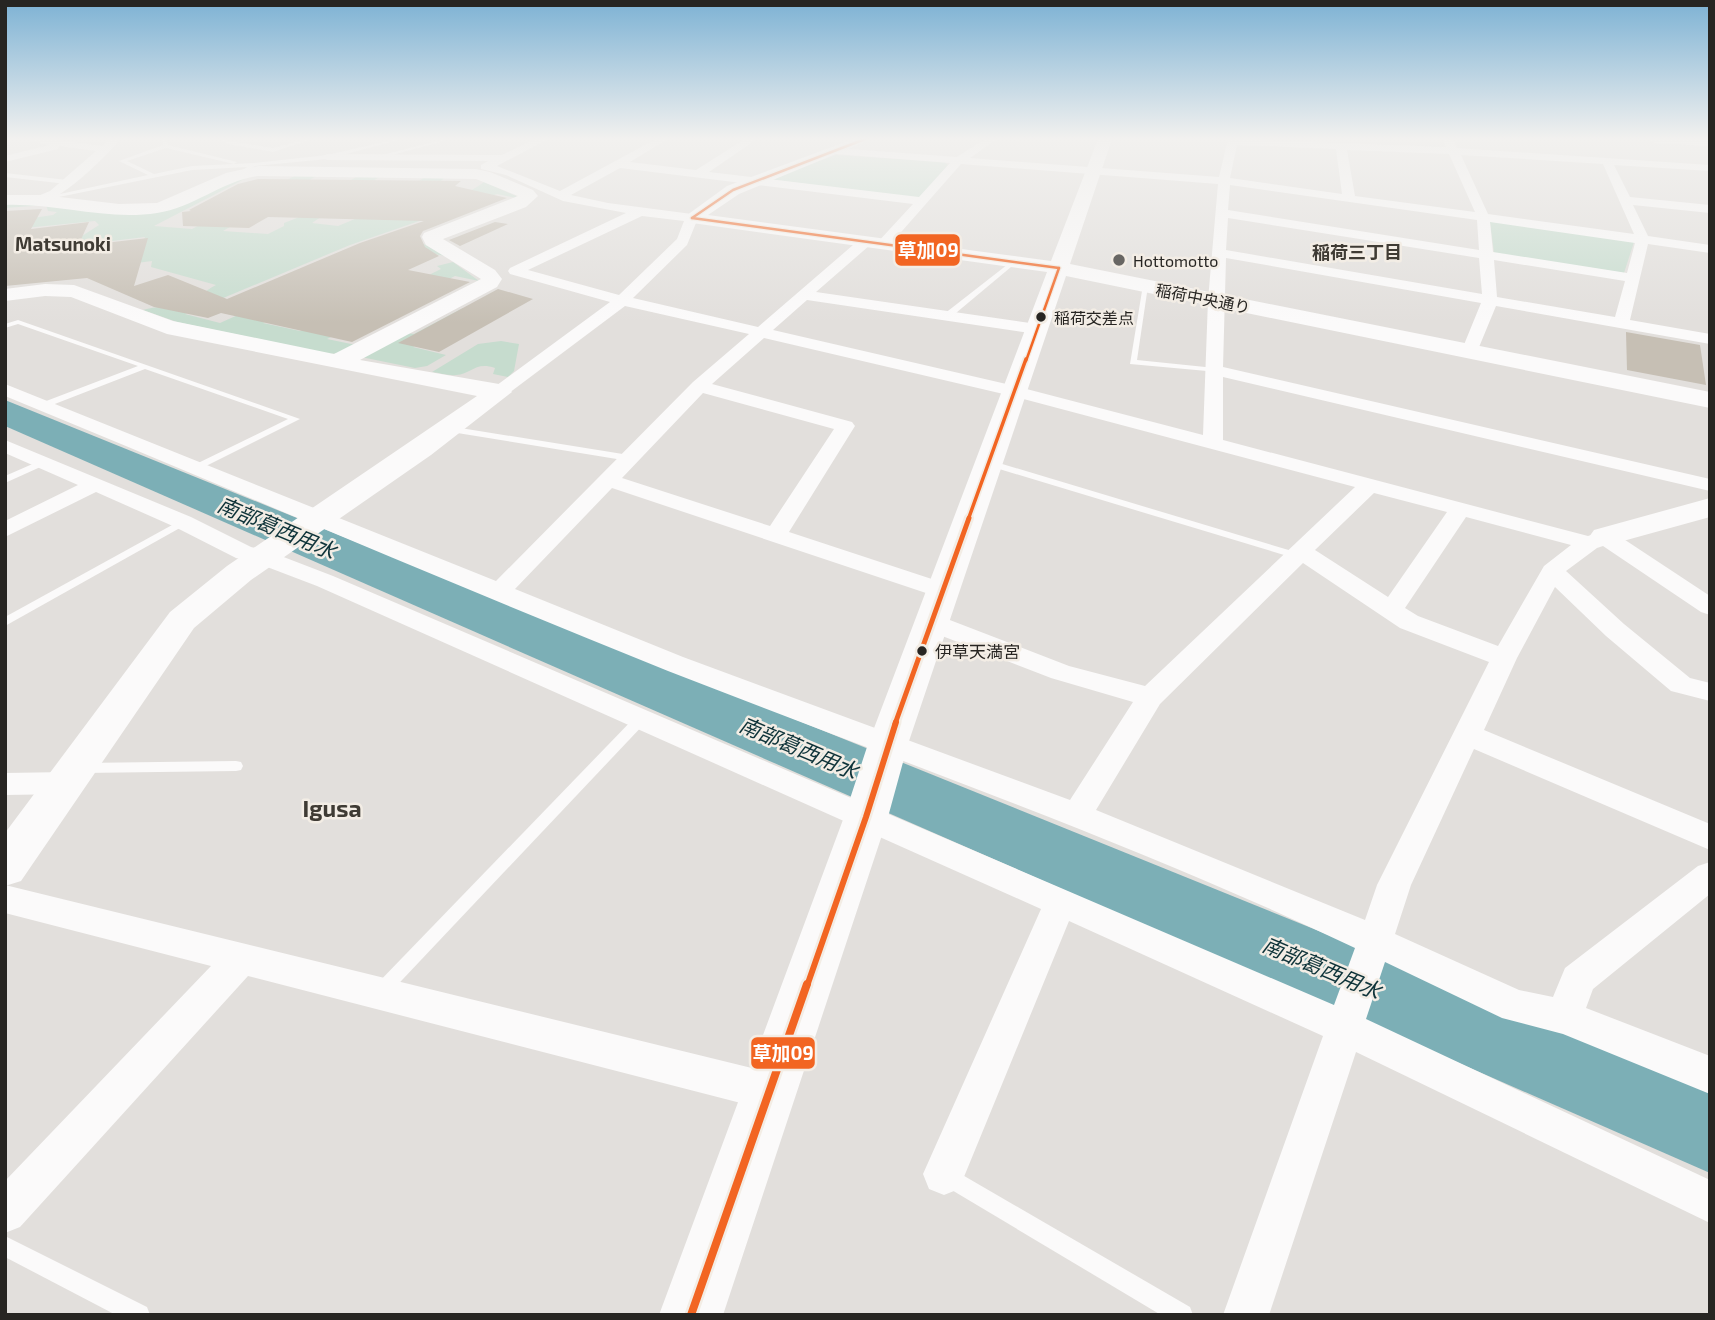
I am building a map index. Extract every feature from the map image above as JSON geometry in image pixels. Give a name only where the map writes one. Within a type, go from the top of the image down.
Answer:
[{"type":"street","points":[[66,201],[134,209],[157,208],[179,201]]},
{"type":"street","points":[[338,362],[491,283],[492,279],[488,274],[430,239],[524,201]]},
{"type":"street","points":[[576,201],[692,218]]},
{"type":"street","points":[[5,868],[182,620],[214,589],[448,429],[620,300],[654,272],[685,239],[688,223],[692,218],[716,201]]},
{"type":"street","points":[[498,593],[699,386],[804,295],[874,243],[922,201]]},
{"type":"street","points":[[691,1315],[1083,201]]},
{"type":"street","points":[[1213,443],[1216,300],[1223,201]]},
{"type":"street","points":[[1367,201],[1710,249]]},
{"type":"street","points":[[1469,352],[1490,301],[1483,217],[1476,201]]},
{"type":"street","points":[[1621,323],[1643,239],[1626,201]]},
{"type":"street","points":[[1632,201],[1710,209]]},
{"type":"street","points":[[641,211],[515,271],[620,300],[1015,391],[1370,485],[1597,540],[1710,607]]},
{"type":"street","points":[[1222,213],[1631,278]]},
{"type":"street","name":"稲荷中央通り","points":[[692,218],[1059,268],[1710,400]]},
{"type":"street","points":[[1220,253],[1710,339]]},
{"type":"street","points":[[5,295],[45,290],[74,291],[167,327],[499,392]]},
{"type":"street","points":[[804,295],[1037,329]]},
{"type":"street","points":[[1215,370],[1710,485]]},
{"type":"street","points":[[699,386],[845,426],[776,535]]},
{"type":"street","points":[[5,389],[197,467],[312,522],[498,593],[877,781],[1060,903],[1346,1020],[1710,1202]]},
{"type":"street","points":[[5,446],[183,522],[244,553],[263,554],[641,719],[877,781],[1077,814],[1317,914],[1371,951],[1515,1006],[1565,1017],[1710,1076]]},
{"type":"street","points":[[608,480],[944,591]]},
{"type":"street","points":[[5,530],[94,485]]},
{"type":"street","points":[[1077,814],[1150,697],[1370,485]]},
{"type":"street","points":[[1392,610],[1461,508]]},
{"type":"street","points":[[1246,1315],[1394,885],[1504,658],[1552,571],[1597,540],[1710,508]]},
{"type":"street","points":[[1300,554],[1409,622],[1504,658]]},
{"type":"street","points":[[1552,571],[1615,630],[1681,685],[1710,692]]},
{"type":"street","points":[[933,623],[1060,672],[1150,697]]},
{"type":"street","points":[[1467,734],[1710,838]]},
{"type":"street","points":[[5,783],[73,775]]},
{"type":"street","points":[[1565,1017],[1578,979],[1710,875]]},
{"type":"street","points":[[5,900],[768,1091]]},
{"type":"street","points":[[944,1174],[1060,903]]},
{"type":"street","points":[[5,1212],[241,959]]},
{"type":"lane","points":[[947,316],[1014,262]]},
{"type":"lane","points":[[1145,286],[1133,362],[1215,370]]},
{"type":"lane","points":[[5,326],[18,322],[296,419],[197,467]]},
{"type":"lane","points":[[44,405],[146,366]]},
{"type":"lane","points":[[448,429],[629,458]]},
{"type":"lane","points":[[5,480],[44,462]]},
{"type":"lane","points":[[989,463],[1300,554]]},
{"type":"lane","points":[[5,622],[183,522]]},
{"type":"lane","points":[[378,993],[641,719]]},
{"type":"lane","points":[[73,775],[236,766]]},
{"type":"lane","points":[[944,1174],[1182,1315]]},
{"type":"lane","points":[[5,1246],[139,1315]]},
{"type":"green space","points":[[186,201],[203,201],[154,226],[192,229],[250,201],[275,201],[223,231],[268,234],[284,226],[284,223],[302,216],[298,214],[319,201],[345,201],[312,223],[338,226],[374,211],[390,201],[435,201],[445,204],[452,201],[478,201],[350,245],[185,314],[220,323],[249,310],[260,309],[410,243],[420,242],[446,256],[422,252],[263,323],[300,331],[323,320],[337,320],[441,269],[437,266],[453,262],[479,281],[455,276],[327,339],[356,345],[341,353],[330,354],[177,322],[143,310],[187,304],[216,285],[151,267],[152,261],[5,280],[5,270],[138,254],[145,237],[5,254],[5,245],[82,236],[99,225],[95,221],[5,230],[5,222],[53,215],[57,212],[48,211],[46,205],[5,208],[5,203],[41,203],[131,213],[177,205]]},
{"type":"green space","points":[[1490,222],[1634,242],[1624,273],[1494,253]]},
{"type":"green space","points":[[463,308],[478,312],[413,347],[446,355],[427,366],[415,368],[361,357],[406,333],[414,334]]},
{"type":"green space","points":[[501,341],[519,344],[514,371],[508,377],[493,374],[495,368],[488,366],[456,375],[432,372],[478,344]]},
{"type":"building","points":[[207,201],[500,201],[423,231],[420,236],[425,247],[439,256],[408,270],[470,282],[352,342],[221,313],[208,318],[154,307],[87,278],[5,286],[5,211],[42,209],[31,229],[89,222],[78,246],[148,238],[134,286],[168,275],[227,299],[360,243],[424,221],[268,217],[249,228],[183,226],[182,212],[191,211],[189,210]]},
{"type":"building","points":[[495,222],[508,224],[460,246],[449,240]]},
{"type":"building","points":[[498,289],[533,299],[439,352],[398,343]]},
{"type":"building","points":[[1626,332],[1700,345],[1706,385],[1627,370]]},
{"type":"waterway","name":"南部葛西用水","points":[[5,412],[1710,1131]]},
{"type":"transit line","name":"草加09","points":[[692,218],[717,201]]},
{"type":"transit line","name":"草加09","points":[[692,218],[1059,268]]},
{"type":"transit line","name":"草加09","points":[[691,1315],[866,817],[888,744],[1059,268]]},
{"type":"place","name":"Hottomotto","points":[[1119,260]]},
{"type":"place","name":"稲荷交差点","points":[[1041,317]]},
{"type":"place","name":"伊草天満宮","points":[[922,651]]},
{"type":"district","name":"Matsunoki","points":[[63,243]]},
{"type":"district","name":"稲荷三丁目","points":[[1357,252]]},
{"type":"district","name":"Igusa","points":[[332,808]]}]
